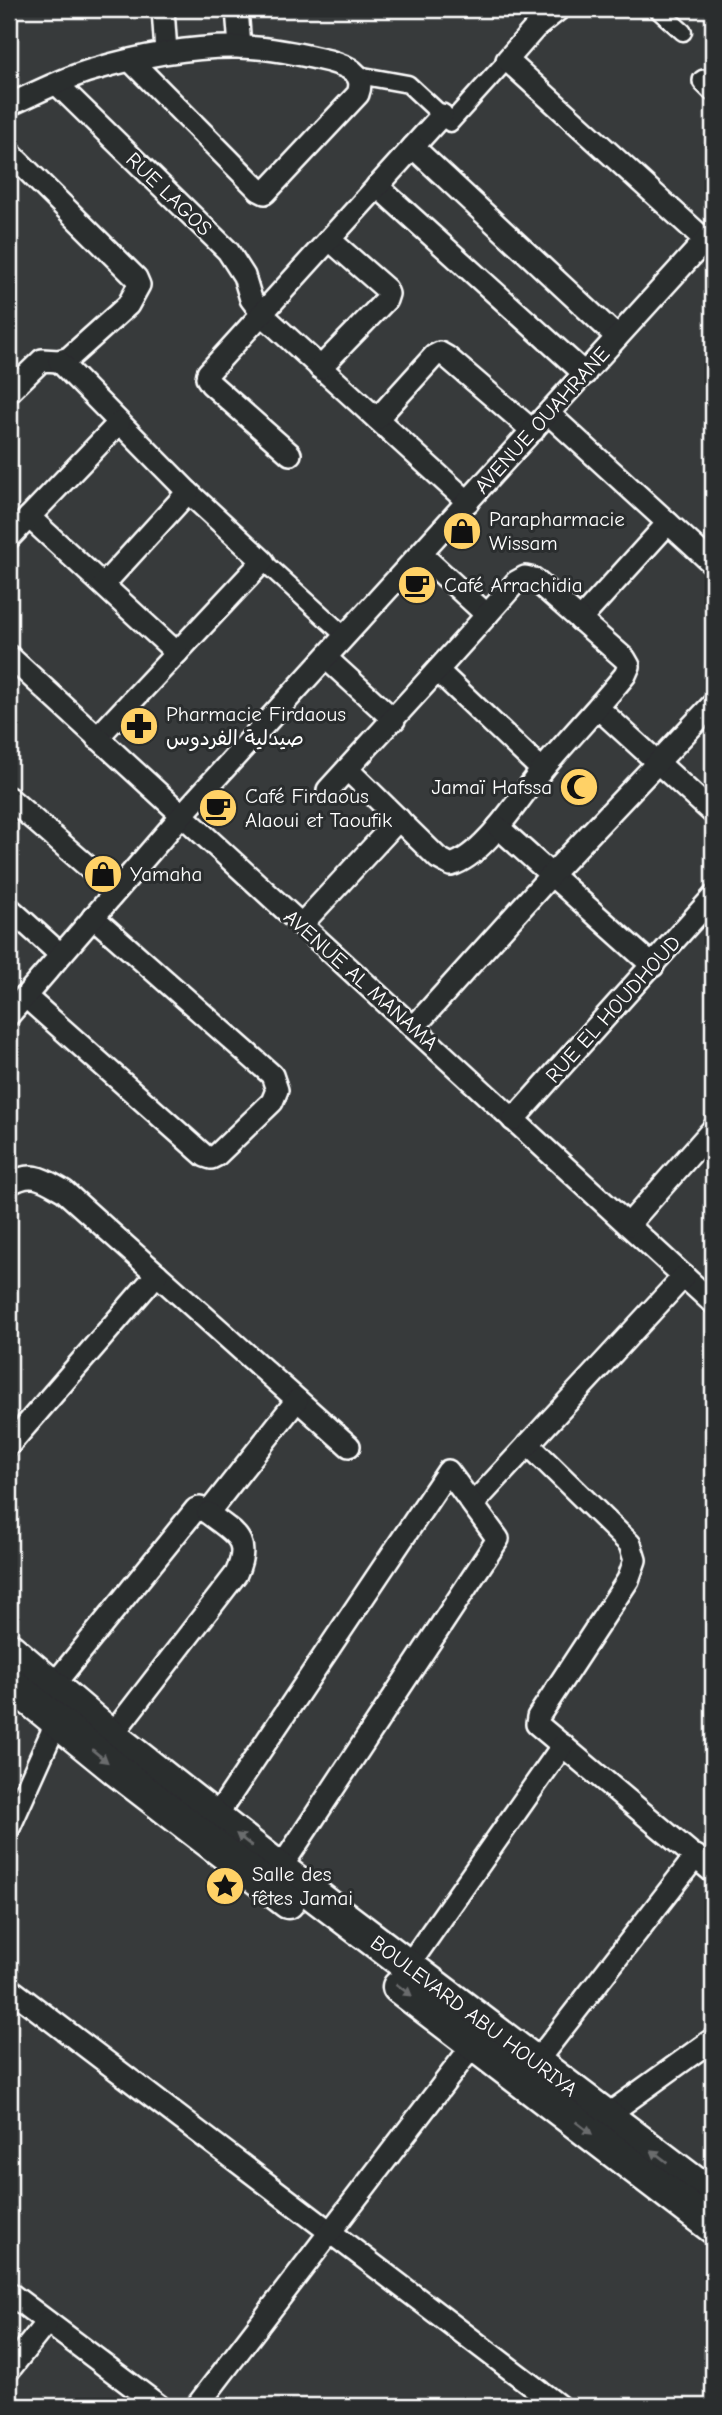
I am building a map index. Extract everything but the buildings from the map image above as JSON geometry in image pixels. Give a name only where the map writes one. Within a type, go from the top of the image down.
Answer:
[{"type":"main road","name":"BOULEVARD ABU HOURIYA","points":[[9,1649],[111,1736],[280,1869],[713,2197]]},
{"type":"main road","name":"BOULEVARD ABU HOURIYA","points":[[9,1682],[194,1830],[713,2227]]},
{"type":"street","points":[[163,9],[166,52]]},
{"type":"street","points":[[237,9],[240,47]]},
{"type":"street","points":[[9,105],[90,70],[166,52],[240,47],[310,57],[347,66],[358,75],[408,85],[450,123],[535,28],[559,9]]},
{"type":"street","points":[[657,9],[682,32]]},
{"type":"street","points":[[131,60],[265,193],[358,94],[361,86],[358,75]]},
{"type":"street","points":[[507,60],[709,236]]},
{"type":"street","name":"RUE LAGOS","points":[[57,84],[235,259],[251,299],[263,315],[468,502]]},
{"type":"street","points":[[290,454],[206,378],[208,373],[442,115]]},
{"type":"street","points":[[413,147],[617,337]]},
{"type":"street","points":[[9,152],[136,278],[139,285],[128,305],[69,358],[59,361],[42,360],[9,392]]},
{"type":"street","points":[[377,186],[585,374]]},
{"type":"street","name":"AVENUE OUAHRANE","points":[[9,1015],[181,816],[709,236]]},
{"type":"street","points":[[320,368],[386,300],[388,294],[386,289],[330,240]]},
{"type":"street","points":[[377,419],[434,356],[440,353],[533,431]]},
{"type":"street","points":[[59,361],[188,492],[346,637]]},
{"type":"street","points":[[549,414],[713,564]]},
{"type":"street","points":[[9,538],[119,423]]},
{"type":"street","points":[[103,584],[188,492]]},
{"type":"street","points":[[29,517],[177,653]]},
{"type":"street","points":[[580,620],[668,523]]},
{"type":"street","points":[[421,554],[487,615]]},
{"type":"street","points":[[97,738],[263,561]]},
{"type":"street","points":[[328,790],[516,582],[525,577],[534,579],[625,659],[629,666],[625,675],[542,771],[498,827],[465,861],[451,865],[438,858],[348,769]]},
{"type":"street","name":"AVENUE AL MANAMA","points":[[9,656],[713,1303]]},
{"type":"street","points":[[326,658],[394,720]]},
{"type":"street","points":[[438,671],[542,771]]},
{"type":"street","points":[[414,1027],[713,704]]},
{"type":"street","points":[[598,708],[713,813]]},
{"type":"street","points":[[9,798],[116,891]]},
{"type":"street","points":[[301,925],[399,819]]},
{"type":"street","points":[[498,827],[653,966]]},
{"type":"street","name":"RUE EL HOUDHOUD","points":[[513,1120],[713,897]]},
{"type":"street","points":[[9,908],[60,954]]},
{"type":"street","points":[[25,996],[205,1156],[211,1158],[217,1155],[272,1102],[277,1090],[272,1075],[93,916]]},
{"type":"street","points":[[628,1226],[713,1129]]},
{"type":"street","points":[[9,1184],[20,1177],[40,1177],[64,1191],[349,1446]]},
{"type":"street","points":[[9,1446],[157,1274]]},
{"type":"street","points":[[473,1504],[684,1276]]},
{"type":"street","points":[[208,1513],[297,1400]]},
{"type":"street","points":[[528,1444],[630,1544],[635,1560],[621,1591],[538,1717],[540,1728],[713,1872]]},
{"type":"street","points":[[215,1818],[448,1471],[498,1539],[280,1869]]},
{"type":"street","points":[[52,1688],[196,1508],[208,1513],[234,1533],[242,1545],[243,1558],[236,1574],[111,1736]]},
{"type":"street","points":[[9,1828],[57,1721]]},
{"type":"street","points":[[408,1966],[563,1745]]},
{"type":"street","points":[[536,2062],[696,1856]]},
{"type":"street","points":[[9,1988],[559,2406]]},
{"type":"street","points":[[606,2116],[713,2039]]},
{"type":"street","points":[[200,2405],[474,2044]]},
{"type":"street","points":[[9,2293],[159,2406]]},
{"type":"street","points":[[9,2370],[47,2322]]},
{"type":"place","name":"Parapharmacie Wissam","points":[[462,531]]},
{"type":"place","name":"Café Arrachidia","points":[[417,585]]},
{"type":"place","name":"Pharmacie Firdaous صيدلية الفردوس","points":[[139,726]]},
{"type":"place","name":"Jamaï Hafssa","points":[[579,787]]},
{"type":"place","name":"Café Firdaous Alaoui et Taoufik","points":[[218,808]]},
{"type":"place","name":"Yamaha","points":[[103,874]]},
{"type":"place","name":"Salle des fêtes Jamai","points":[[225,1886]]}]
